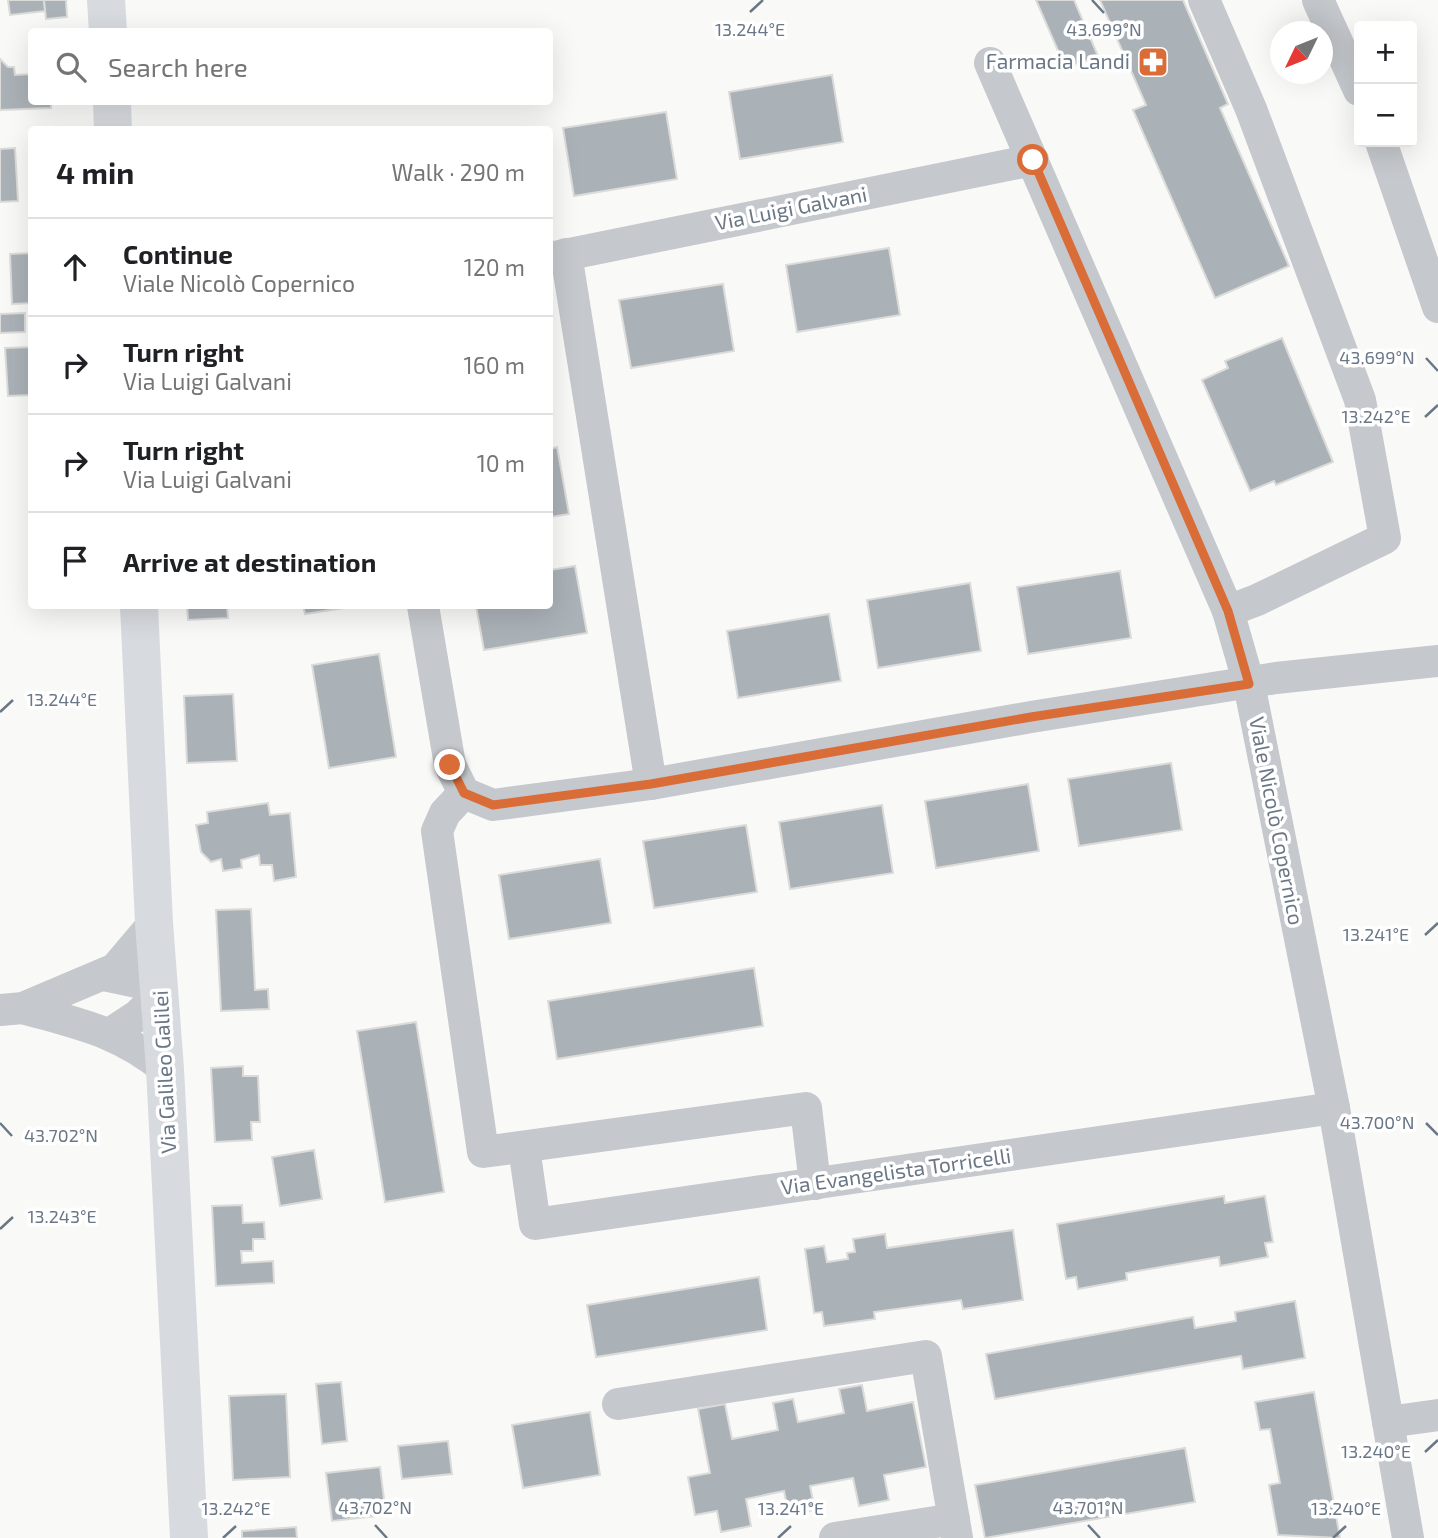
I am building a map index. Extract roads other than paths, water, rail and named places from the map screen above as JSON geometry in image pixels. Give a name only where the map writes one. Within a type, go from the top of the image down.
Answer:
[{"type":"main road","points":[[106,0],[108,28]]},
{"type":"main road","points":[[112,105],[113,126]]},
{"type":"main road","name":"Via Galileo Galilei","points":[[139,609],[188,1538]]},
{"type":"street","points":[[1204,0],[1251,108],[1360,400],[1384,538],[1228,611]]},
{"type":"street","points":[[1318,0],[1356,84]]},
{"type":"street","name":"Viale Nicolò Copernico","points":[[990,63],[1228,611],[1249,684],[1334,1108],[1408,1538]]},
{"type":"street","points":[[1383,147],[1438,307]]},
{"type":"street","name":"Via Luigi Galvani","points":[[558,256],[1033,160]]},
{"type":"street","points":[[558,256],[651,784]]},
{"type":"street","points":[[424,609],[450,765],[464,793],[493,805],[651,784],[1031,717],[1276,678],[1438,661]]},
{"type":"street","points":[[464,793],[445,813],[437,831],[483,1152],[806,1108],[816,1184]]},
{"type":"street","points":[[11,1009],[115,969],[154,923]]},
{"type":"street","points":[[104,975],[137,982],[161,993],[138,1016],[111,1033]]},
{"type":"street","points":[[11,1009],[111,1033],[139,1048],[165,1069]]},
{"type":"street","name":"Via Evangelista Torricelli","points":[[524,1148],[535,1224],[1334,1108]]},
{"type":"street","points":[[618,1404],[926,1356],[956,1528],[835,1538]]},
{"type":"street","points":[[1388,1422],[1438,1415]]},
{"type":"place","name":"Farmacia Landi","points":[[1153,62]]}]
